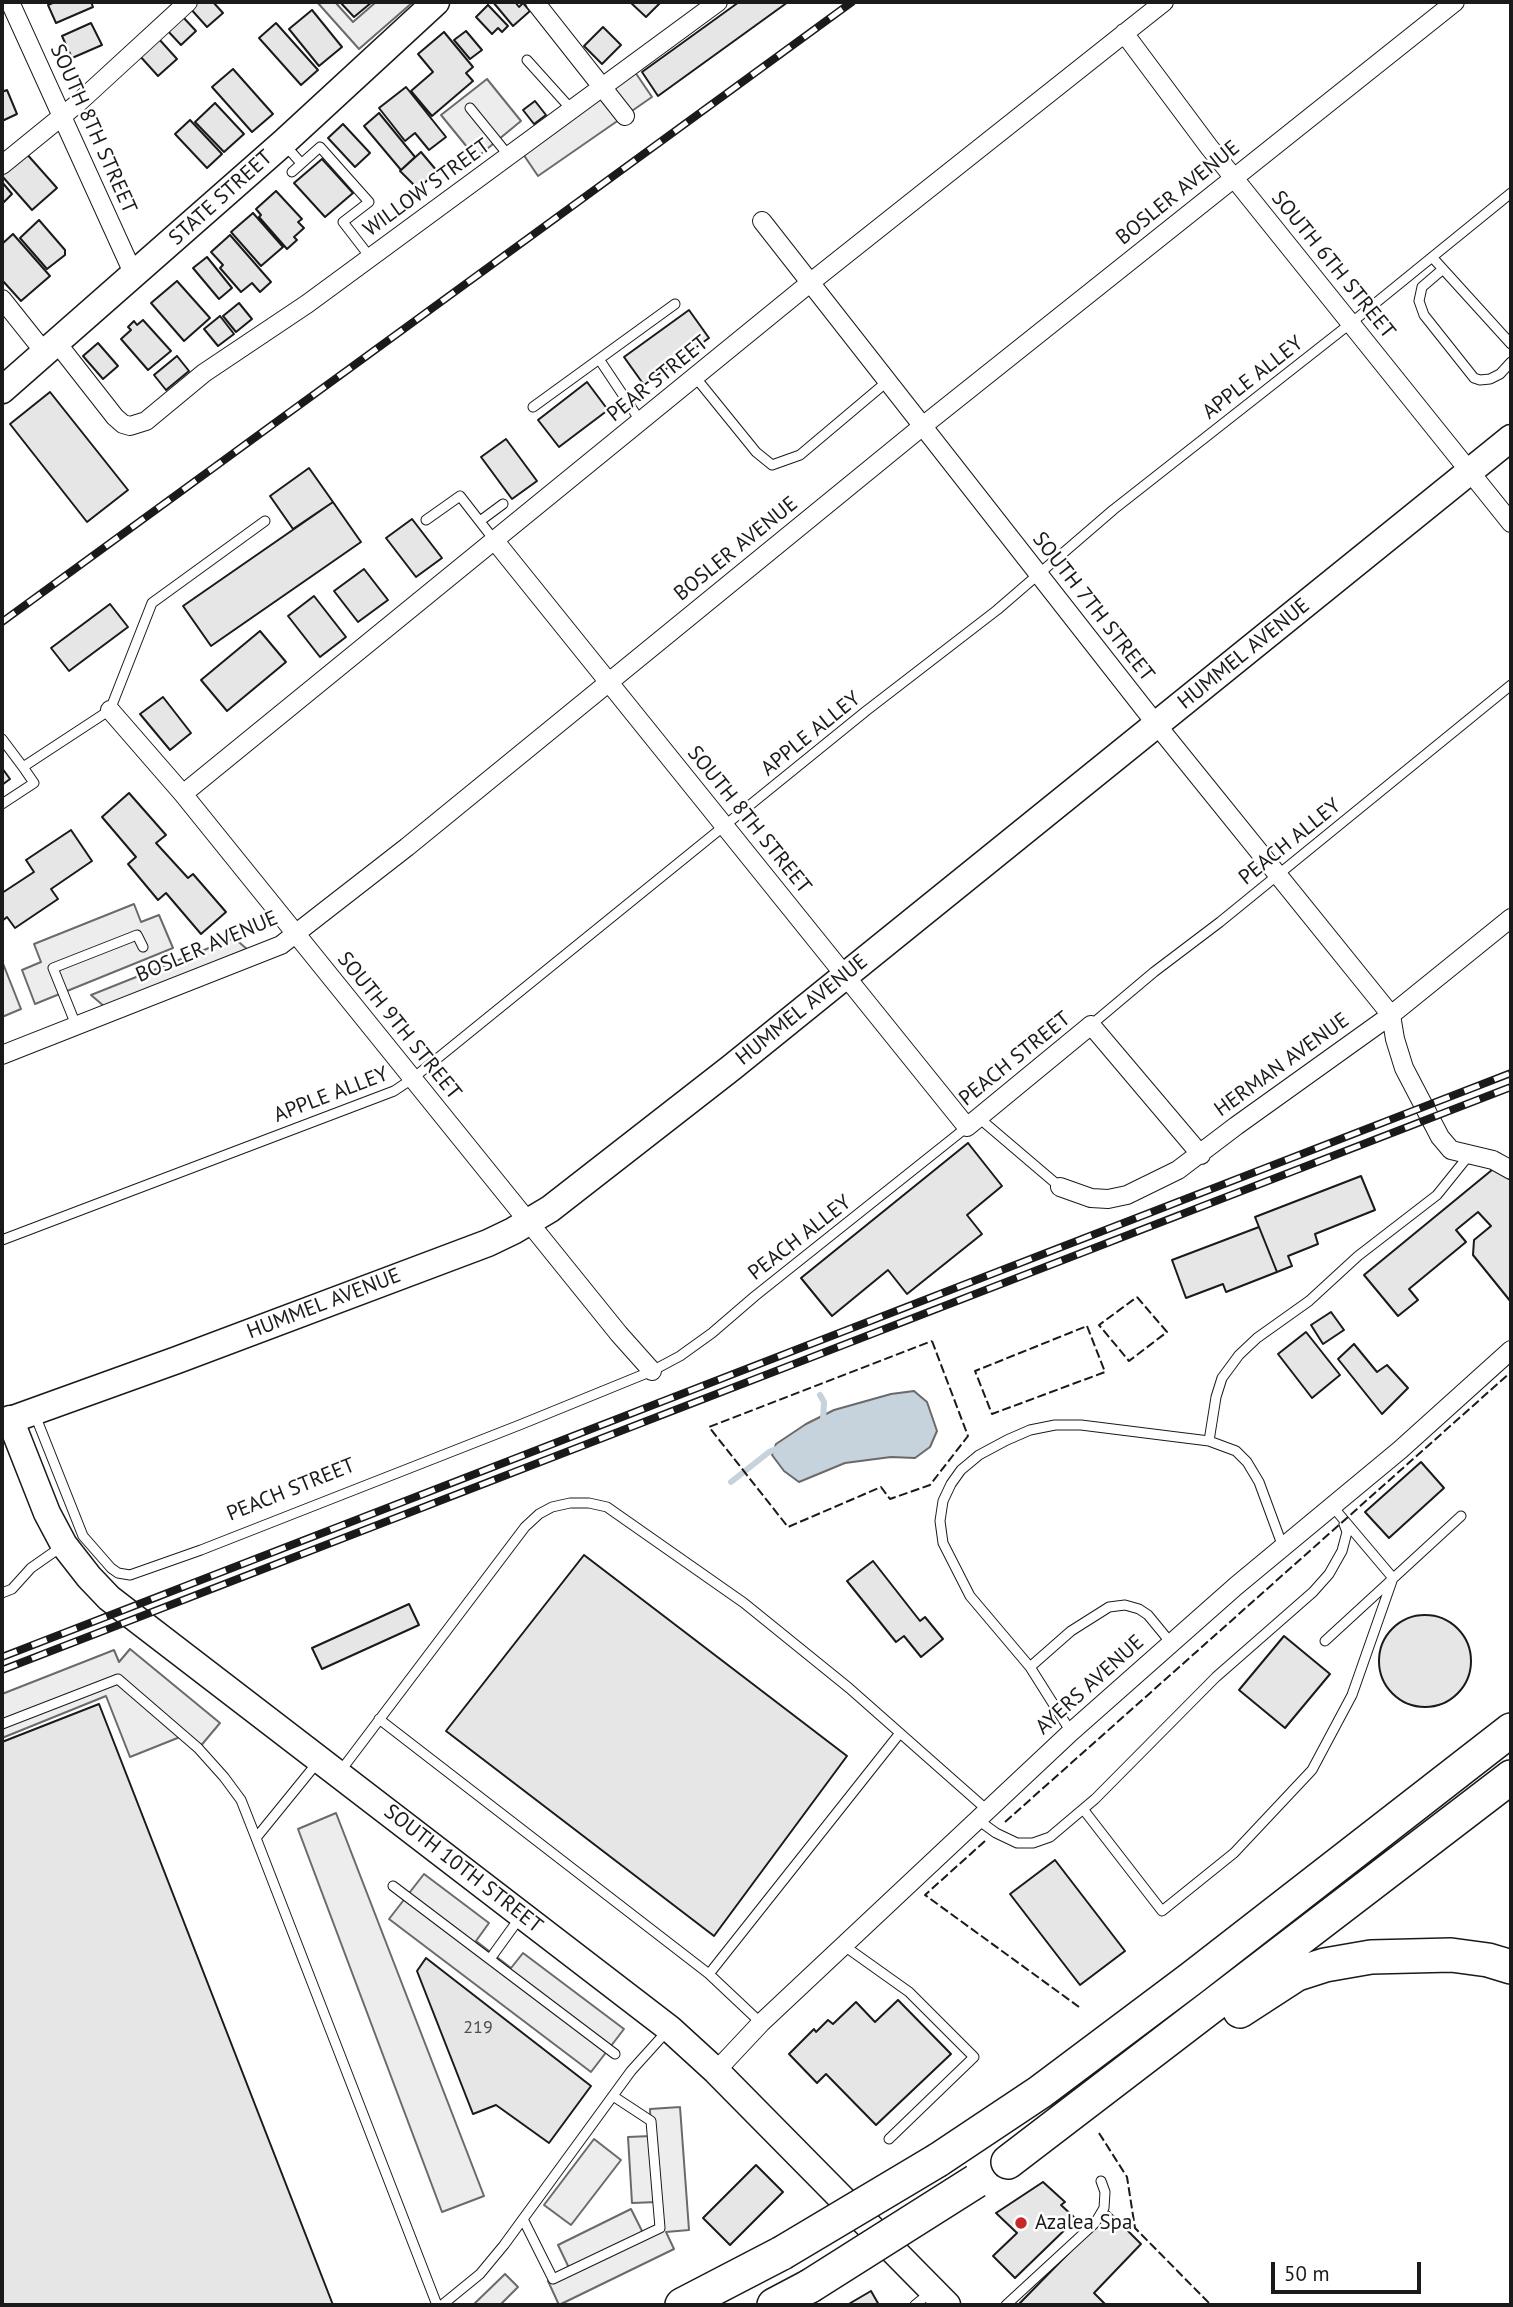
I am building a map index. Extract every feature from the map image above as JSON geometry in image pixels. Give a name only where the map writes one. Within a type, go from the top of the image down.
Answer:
[{"type":"highway","points":[[682,2305],[782,2253],[938,2160],[1040,2092],[1192,1978],[1511,1730]]},
{"type":"highway","points":[[1008,2162],[1511,1777]]},
{"type":"highway","points":[[774,2305],[810,2286],[1008,2162],[1297,1974],[1325,1965],[1371,1957],[1451,1955],[1488,1960],[1511,1967]]},
{"type":"main road","name":"STATE STREET","points":[[2,390],[283,143],[436,2]]},
{"type":"main road","name":"HUMMEL AVENUE","points":[[15,1418],[488,1243],[529,1222],[570,1195],[1511,438]]},
{"type":"main road","name":"SOUTH 10TH STREET","points":[[15,1418],[47,1513],[64,1545],[109,1598],[670,2029],[716,2071],[931,2300]]},
{"type":"street","name":"SOUTH 8TH STREET","points":[[10,2],[134,275]]},
{"type":"street","points":[[2,165],[62,116],[188,2]]},
{"type":"street","points":[[535,2],[625,116]]},
{"type":"street","name":"WILLOW STREET","points":[[2,299],[123,424],[139,425],[204,373],[307,304],[718,2]]},
{"type":"street","name":"PEAR STREET","points":[[183,794],[811,282],[1164,2]]},
{"type":"street","name":"BOSLER AVENUE","points":[[2,1055],[281,945],[407,847],[924,425],[1455,2]]},
{"type":"street","name":"SOUTH 6TH STREET","points":[[1124,33],[1233,178],[1511,523]]},
{"type":"street","name":"SOUTH 7TH STREET","points":[[761,221],[924,425],[1156,724],[1391,1015],[1404,1068],[1440,1137],[1451,1150],[1493,1160],[1511,1170]]},
{"type":"street","name":"SOUTH 8TH STREET","points":[[495,541],[844,976],[973,1122]]},
{"type":"street","name":"SOUTH 9TH STREET","points":[[110,710],[183,794],[619,1334],[652,1371]]},
{"type":"street","name":"HERMAN AVENUE","points":[[1060,1187],[1091,1198],[1108,1199],[1127,1195],[1178,1170],[1391,1015],[1511,918]]},
{"type":"street","points":[[1091,1026],[1201,1154]]},
{"type":"street","name":"PEACH STREET","points":[[973,1122],[1091,1026]]},
{"type":"street","name":"AYERS AVENUE","points":[[716,2071],[761,2023],[1071,1732],[1236,1586],[1284,1548],[1338,1513],[1511,1350]]},
{"type":"lane","points":[[527,60],[572,110]]},
{"type":"lane","points":[[470,108],[509,156]]},
{"type":"lane","points":[[283,143],[301,163]]},
{"type":"lane","points":[[292,172],[320,147],[369,202],[343,222],[370,257]]},
{"type":"lane","name":"APPLE ALLEY","points":[[2,1240],[394,1091],[412,1079],[866,711],[997,610],[1113,510],[1509,198]]},
{"type":"lane","points":[[1432,257],[1511,344]]},
{"type":"lane","points":[[1443,269],[1428,280],[1419,295],[1421,309],[1430,324],[1474,378],[1490,379],[1500,374],[1511,362]]},
{"type":"lane","points":[[533,407],[676,304]]},
{"type":"lane","points":[[599,359],[641,422]]},
{"type":"lane","points":[[696,378],[756,452],[772,466],[800,455],[888,380]]},
{"type":"lane","points":[[426,520],[460,496],[495,541]]},
{"type":"lane","points":[[480,521],[503,504]]},
{"type":"lane","points":[[23,767],[110,710],[152,603],[265,521]]},
{"type":"lane","name":"PEACH ALLEY","points":[[1091,1026],[1154,972],[1511,685]]},
{"type":"lane","points":[[2,739],[33,783],[2,804]]},
{"type":"lane","points":[[76,1026],[53,968],[136,935],[143,947]]},
{"type":"lane","points":[[973,1122],[1060,1187]]},
{"type":"lane","name":"PEACH ALLEY","points":[[652,1371],[680,1356],[712,1333],[973,1122]]},
{"type":"lane","points":[[1209,1441],[1222,1378],[1239,1355],[1257,1338],[1309,1301],[1358,1256],[1437,1195],[1470,1154]]},
{"type":"lane","name":"PEACH STREET","points":[[15,1418],[83,1536],[111,1568],[118,1573],[130,1575],[201,1550],[652,1371]]},
{"type":"lane","points":[[1071,1732],[1030,1667],[970,1596],[943,1543],[940,1521],[943,1501],[961,1470],[979,1455],[1007,1440],[1030,1430],[1055,1425],[1209,1441],[1236,1451],[1247,1462],[1259,1482],[1284,1548]]},
{"type":"lane","points":[[256,1838],[379,1719],[525,1527],[539,1514],[552,1507],[589,1503],[607,1507],[744,1603],[900,1733],[981,1814],[996,1833],[1017,1843],[1033,1843],[1049,1837],[1083,1809],[1216,1677],[1313,1592],[1329,1574],[1342,1551],[1347,1532],[1338,1513]]},
{"type":"lane","points":[[1338,1513],[1393,1578]]},
{"type":"lane","points":[[1325,1641],[1461,1516]]},
{"type":"lane","points":[[2,1593],[12,1589],[31,1568],[64,1545]]},
{"type":"lane","points":[[1083,1809],[1162,1910],[1234,1853],[1312,1770],[1352,1695],[1393,1578]]},
{"type":"lane","points":[[1030,1667],[1071,1631],[1108,1607],[1125,1605],[1139,1609],[1148,1615],[1171,1643]]},
{"type":"lane","points":[[2,1724],[118,1679],[198,1748],[224,1777],[241,1800],[439,2305],[480,2274],[631,2071],[670,2029]]},
{"type":"lane","points":[[379,1719],[709,1974],[761,2023]]},
{"type":"lane","points":[[709,1974],[900,1733]]},
{"type":"lane","points":[[393,1886],[615,2054]]},
{"type":"lane","points":[[490,1959],[522,1914]]},
{"type":"lane","points":[[844,1945],[909,1992],[974,2057],[889,2139]]},
{"type":"lane","points":[[523,2219],[553,2279],[660,2228],[651,2121],[613,2096]]},
{"type":"lane","points":[[1006,2305],[1095,2224],[1104,2208],[1105,2192],[1101,2181]]},
{"type":"shaded area","points":[[317,2],[335,2],[353,22],[376,2],[413,2],[359,49]]},
{"type":"shaded area","points":[[635,72],[652,97],[538,176],[521,151]]},
{"type":"shaded area","points":[[487,79],[521,121],[476,158],[441,115]]},
{"type":"shaded area","points":[[134,904],[141,922],[159,915],[173,948],[35,1004],[22,970],[41,962],[34,944]]},
{"type":"shaded area","points":[[234,938],[247,949],[105,1007],[91,995]]},
{"type":"shaded area","points":[[2,961],[21,1009],[2,1017]]},
{"type":"shaded area","points":[[914,1391],[927,1402],[937,1431],[930,1447],[915,1458],[891,1457],[845,1463],[799,1482],[784,1471],[772,1455],[776,1444],[834,1410],[891,1394]]},
{"type":"shaded area","points":[[130,1649],[220,1723],[199,1748],[185,1735],[130,1757],[106,1696],[2,1738],[2,1694],[114,1650],[119,1662]]},
{"type":"shaded area","points":[[336,1813],[484,2196],[442,2212],[298,1829]]},
{"type":"shaded area","points":[[424,1874],[489,1923],[476,1941],[511,1968],[523,1953],[624,2029],[591,2072],[389,1919]]},
{"type":"shaded area","points":[[680,2107],[689,2230],[666,2232],[674,2249],[559,2305],[548,2281],[570,2270],[558,2245],[631,2209],[644,2235],[659,2228],[657,2202],[632,2203],[628,2137],[651,2136],[650,2109]]},
{"type":"shaded area","points":[[594,2139],[621,2160],[571,2225],[544,2205]]},
{"type":"shaded area","points":[[505,2274],[518,2287],[500,2305],[473,2305]]},
{"type":"building","points":[[55,2],[91,2],[93,7],[56,23],[48,5]]},
{"type":"building","points":[[195,2],[213,2],[223,13],[207,27],[189,7]]},
{"type":"building","points":[[340,2],[372,2],[354,17]]},
{"type":"building","points":[[493,2],[515,2],[519,7],[523,3],[530,11],[513,26]]},
{"type":"building","points":[[630,2],[661,2],[646,17]]},
{"type":"building","points":[[739,2],[788,2],[658,96],[642,72]]},
{"type":"building","points":[[488,5],[508,26],[502,32],[498,28],[492,34],[476,17]]},
{"type":"building","points":[[312,10],[342,47],[319,66],[289,29]]},
{"type":"building","points":[[182,16],[196,31],[181,45],[166,29]]},
{"type":"building","points":[[91,23],[102,45],[72,58],[62,36]]},
{"type":"building","points":[[276,23],[318,70],[301,85],[259,38]]},
{"type":"building","points":[[603,27],[621,45],[602,64],[584,46]]},
{"type":"building","points":[[466,31],[482,50],[470,59],[454,40]]},
{"type":"building","points":[[444,32],[473,67],[466,73],[473,81],[432,116],[411,91],[433,72],[418,54]]},
{"type":"building","points":[[158,38],[177,59],[158,76],[139,55]]},
{"type":"building","points":[[233,69],[273,114],[252,132],[212,87]]},
{"type":"building","points":[[406,87],[446,137],[429,150],[415,133],[405,141],[379,108]]},
{"type":"building","points":[[7,90],[17,114],[2,121],[2,92]]},
{"type":"building","points":[[535,101],[546,115],[534,124],[523,110]]},
{"type":"building","points":[[215,103],[244,134],[224,152],[195,122]]},
{"type":"building","points":[[379,113],[415,157],[401,170],[364,126]]},
{"type":"building","points":[[190,120],[222,154],[207,168],[175,134]]},
{"type":"building","points":[[343,124],[370,153],[355,167],[328,138]]},
{"type":"building","points":[[25,152],[57,188],[32,210],[2,176],[2,172]]},
{"type":"building","points":[[421,152],[437,171],[418,189],[400,171]]},
{"type":"building","points":[[322,159],[353,193],[325,217],[294,183]]},
{"type":"building","points":[[2,182],[12,194],[2,204]]},
{"type":"building","points":[[276,191],[302,219],[298,222],[304,228],[294,237],[297,240],[287,249],[259,217],[261,215],[256,209]]},
{"type":"building","points":[[253,213],[283,247],[261,266],[231,232]]},
{"type":"building","points":[[39,220],[65,250],[65,255],[47,269],[20,238]]},
{"type":"building","points":[[13,234],[50,276],[21,301],[2,280],[2,244]]},
{"type":"building","points":[[230,235],[271,282],[260,292],[252,283],[241,292],[220,268],[223,265],[211,252]]},
{"type":"building","points":[[207,257],[232,288],[219,299],[193,268]]},
{"type":"building","points":[[177,281],[210,318],[184,341],[151,303]]},
{"type":"building","points":[[239,303],[252,319],[236,332],[223,316]]},
{"type":"building","points":[[689,310],[709,338],[644,385],[624,357]]},
{"type":"building","points":[[220,316],[234,334],[218,346],[204,329]]},
{"type":"building","points":[[143,320],[171,351],[148,370],[121,339],[131,330],[128,327],[134,321],[137,325]]},
{"type":"building","points":[[98,343],[118,366],[103,379],[83,356]]},
{"type":"building","points":[[177,356],[189,371],[166,390],[154,375]]},
{"type":"building","points":[[587,382],[608,410],[559,447],[538,420]]},
{"type":"building","points":[[50,392],[128,490],[87,522],[10,424]]},
{"type":"building","points":[[506,439],[537,481],[512,499],[481,457]]},
{"type":"building","points":[[309,468],[333,502],[293,529],[270,496]]},
{"type":"building","points":[[333,502],[361,542],[211,646],[183,606]]},
{"type":"building","points":[[412,519],[442,558],[416,577],[386,538]]},
{"type":"building","points":[[364,569],[388,600],[358,622],[334,591]]},
{"type":"building","points":[[314,596],[346,637],[320,657],[288,616]]},
{"type":"building","points":[[110,604],[128,627],[69,671],[51,648]]},
{"type":"building","points":[[260,631],[286,662],[227,711],[201,680]]},
{"type":"building","points":[[163,697],[191,733],[170,750],[140,714]]},
{"type":"building","points":[[2,768],[10,779],[2,785]]},
{"type":"building","points":[[129,793],[166,835],[156,843],[188,878],[193,874],[226,912],[201,934],[166,893],[158,900],[128,864],[136,857],[102,817]]},
{"type":"building","points":[[71,830],[92,861],[51,889],[58,899],[15,928],[7,917],[2,921],[2,893],[34,872],[26,860]]},
{"type":"building","points":[[968,1143],[1002,1186],[967,1215],[982,1234],[907,1294],[888,1270],[832,1316],[801,1278]]},
{"type":"building","points":[[1498,1165],[1511,1181],[1511,1302],[1473,1255],[1474,1240],[1491,1226],[1478,1212],[1456,1230],[1466,1242],[1409,1289],[1418,1300],[1398,1316],[1364,1275]]},
{"type":"building","points":[[1361,1176],[1375,1210],[1315,1234],[1318,1244],[1288,1256],[1292,1266],[1277,1272],[1255,1217]]},
{"type":"building","points":[[1259,1227],[1277,1272],[1226,1292],[1223,1284],[1186,1298],[1172,1260]]},
{"type":"building","points":[[1331,1312],[1344,1330],[1323,1344],[1311,1325]]},
{"type":"building","points":[[1306,1332],[1340,1375],[1312,1398],[1278,1354]]},
{"type":"building","points":[[1354,1344],[1377,1372],[1387,1365],[1408,1388],[1382,1414],[1338,1359]]},
{"type":"building","points":[[1421,1462],[1444,1488],[1389,1538],[1365,1512]]},
{"type":"building","points":[[584,1555],[847,1756],[714,1936],[446,1731]]},
{"type":"building","points":[[873,1561],[920,1621],[925,1617],[943,1639],[921,1657],[904,1636],[896,1642],[847,1581]]},
{"type":"building","points":[[409,1604],[419,1625],[322,1669],[312,1648]]},
{"type":"building","points":[[1425,1615],[1443,1618],[1458,1628],[1468,1643],[1471,1661],[1468,1679],[1458,1694],[1443,1704],[1425,1707],[1407,1704],[1392,1694],[1382,1679],[1379,1661],[1382,1643],[1392,1628],[1407,1618]]},
{"type":"building","points":[[1284,1636],[1330,1674],[1285,1728],[1239,1690]]},
{"type":"building","points":[[99,1704],[333,2305],[2,2305],[2,1742]]},
{"type":"building","points":[[1055,1860],[1125,1951],[1080,1985],[1010,1894]]},
{"type":"building","points":[[426,1958],[591,2086],[549,2143],[496,2105],[473,2114],[417,1971]]},
{"type":"building","points":[[898,2000],[951,2054],[876,2125],[826,2074],[817,2083],[789,2054],[814,2029],[816,2032],[828,2020],[833,2024],[856,2002],[875,2022]]},
{"type":"building","points":[[756,2165],[783,2192],[730,2245],[703,2218]]},
{"type":"building","points":[[1043,2182],[1065,2202],[1061,2205],[1076,2219],[1015,2278],[993,2256],[1017,2233],[996,2213]]},
{"type":"building","points":[[1109,2212],[1141,2244],[1094,2293],[1106,2305],[1018,2305]]},
{"type":"building","points":[[871,2291],[879,2305],[847,2305]]},
{"type":"waterway","points":[[820,1395],[824,1402],[823,1420]]},
{"type":"waterway","points":[[731,1482],[769,1452],[781,1447]]},
{"type":"railway","points":[[2,622],[852,2]]},
{"type":"railway","points":[[2,1657],[1511,1073]]},
{"type":"railway","points":[[2,1670],[1511,1087]]},
{"type":"fence","points":[[1137,1297],[1167,1332],[1129,1361],[1099,1325],[1137,1297]]},
{"type":"fence","points":[[1087,1326],[1105,1372],[992,1414],[975,1371],[1087,1326]]},
{"type":"fence","points":[[932,1341],[968,1436],[930,1485],[890,1499],[881,1487],[788,1527],[709,1427],[932,1341]]},
{"type":"fence","points":[[1005,1822],[1511,1372]]},
{"type":"fence","points":[[985,1841],[925,1895],[1079,2007]]},
{"type":"fence","points":[[1099,2133],[1127,2177],[1135,2228],[1211,2305]]},
{"type":"place","name":"Azalea Spa","points":[[1021,2223]]}]
